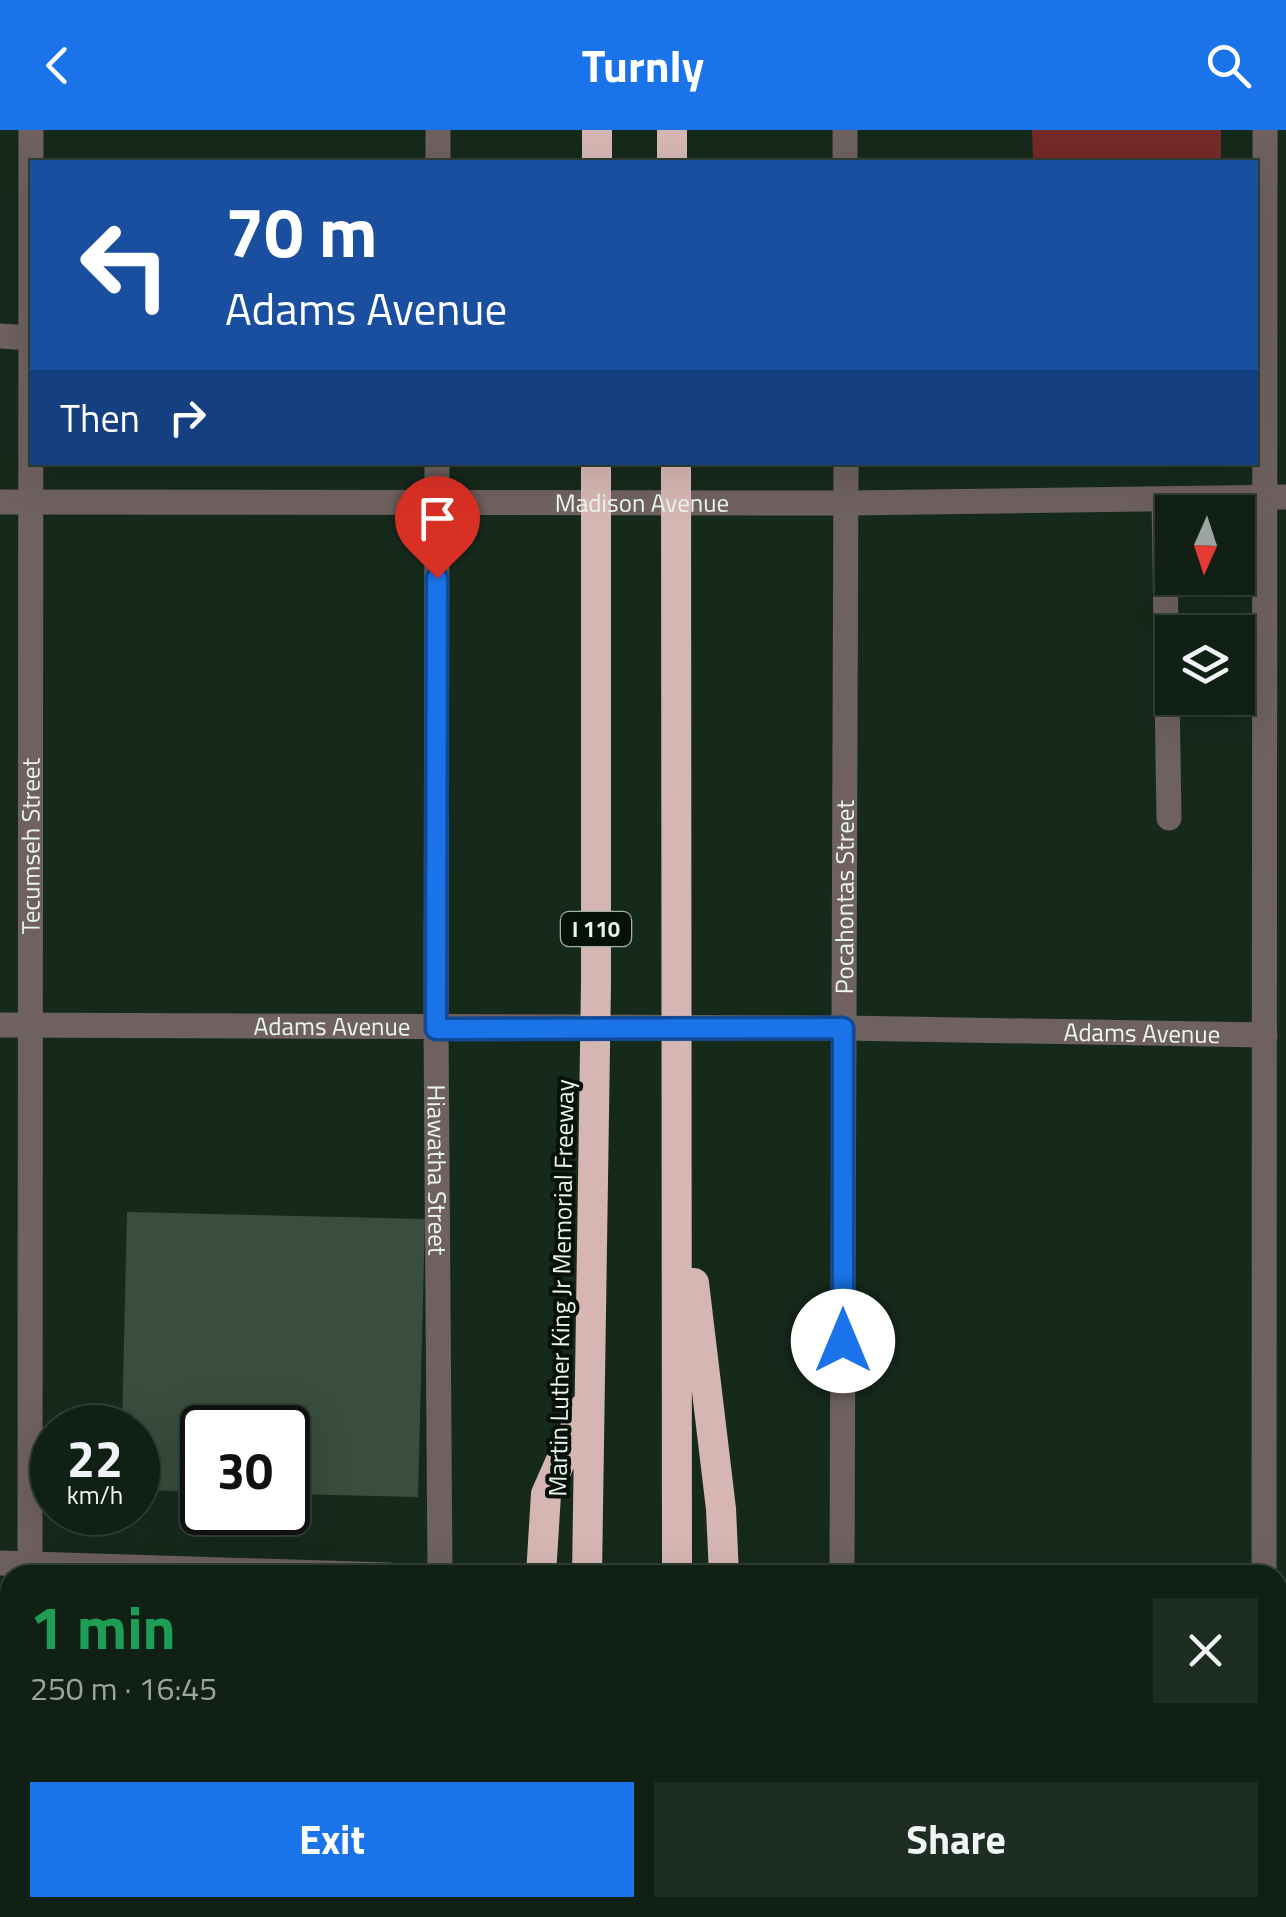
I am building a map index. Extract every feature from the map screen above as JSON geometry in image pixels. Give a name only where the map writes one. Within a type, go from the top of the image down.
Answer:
[{"type":"highway","points":[[596,160],[597,130]]},
{"type":"highway","points":[[672,130],[672,160]]},
{"type":"highway","name":"Martin Luther King Jr Memorial Freeway","points":[[587,1565],[596,983],[596,465]]},
{"type":"highway","points":[[676,465],[677,1565]]},
{"type":"highway","points":[[678,1141],[723,1565]]},
{"type":"highway","points":[[542,1565],[546,1494],[589,1396]]},
{"type":"street","name":"Tecumseh Street","points":[[31,130],[31,160]]},
{"type":"street","points":[[438,130],[438,160]]},
{"type":"street","points":[[845,130],[845,160]]},
{"type":"street","points":[[1265,1565],[1275,1400],[1265,1035],[1275,925],[1276,497],[1266,130]]},
{"type":"street","points":[[0,336],[30,338]]},
{"type":"street","name":"Tecumseh Street","points":[[30,338],[30,1564]]},
{"type":"street","name":"Hiawatha Street","points":[[437,465],[440,1565]]},
{"type":"street","name":"Pocahontas Street","points":[[842,1565],[846,465]]},
{"type":"street","name":"Madison Avenue","points":[[0,502],[1155,498]]},
{"type":"street","points":[[1166,595],[1169,818]]},
{"type":"street","name":"Adams Avenue","points":[[0,1025],[843,1028],[1265,1035]]},
{"type":"street","points":[[0,1563],[63,1565]]},
{"type":"shaded area","points":[[1032,130],[1221,130],[1221,160],[1033,160]]},
{"type":"building","points":[[127,1212],[425,1219],[418,1497],[310,1495],[310,1405],[180,1405],[180,1491],[160,1491],[160,1405],[123,1405]]},
{"type":"route","points":[[437,578],[436,1029],[843,1028],[843,1341]]}]
